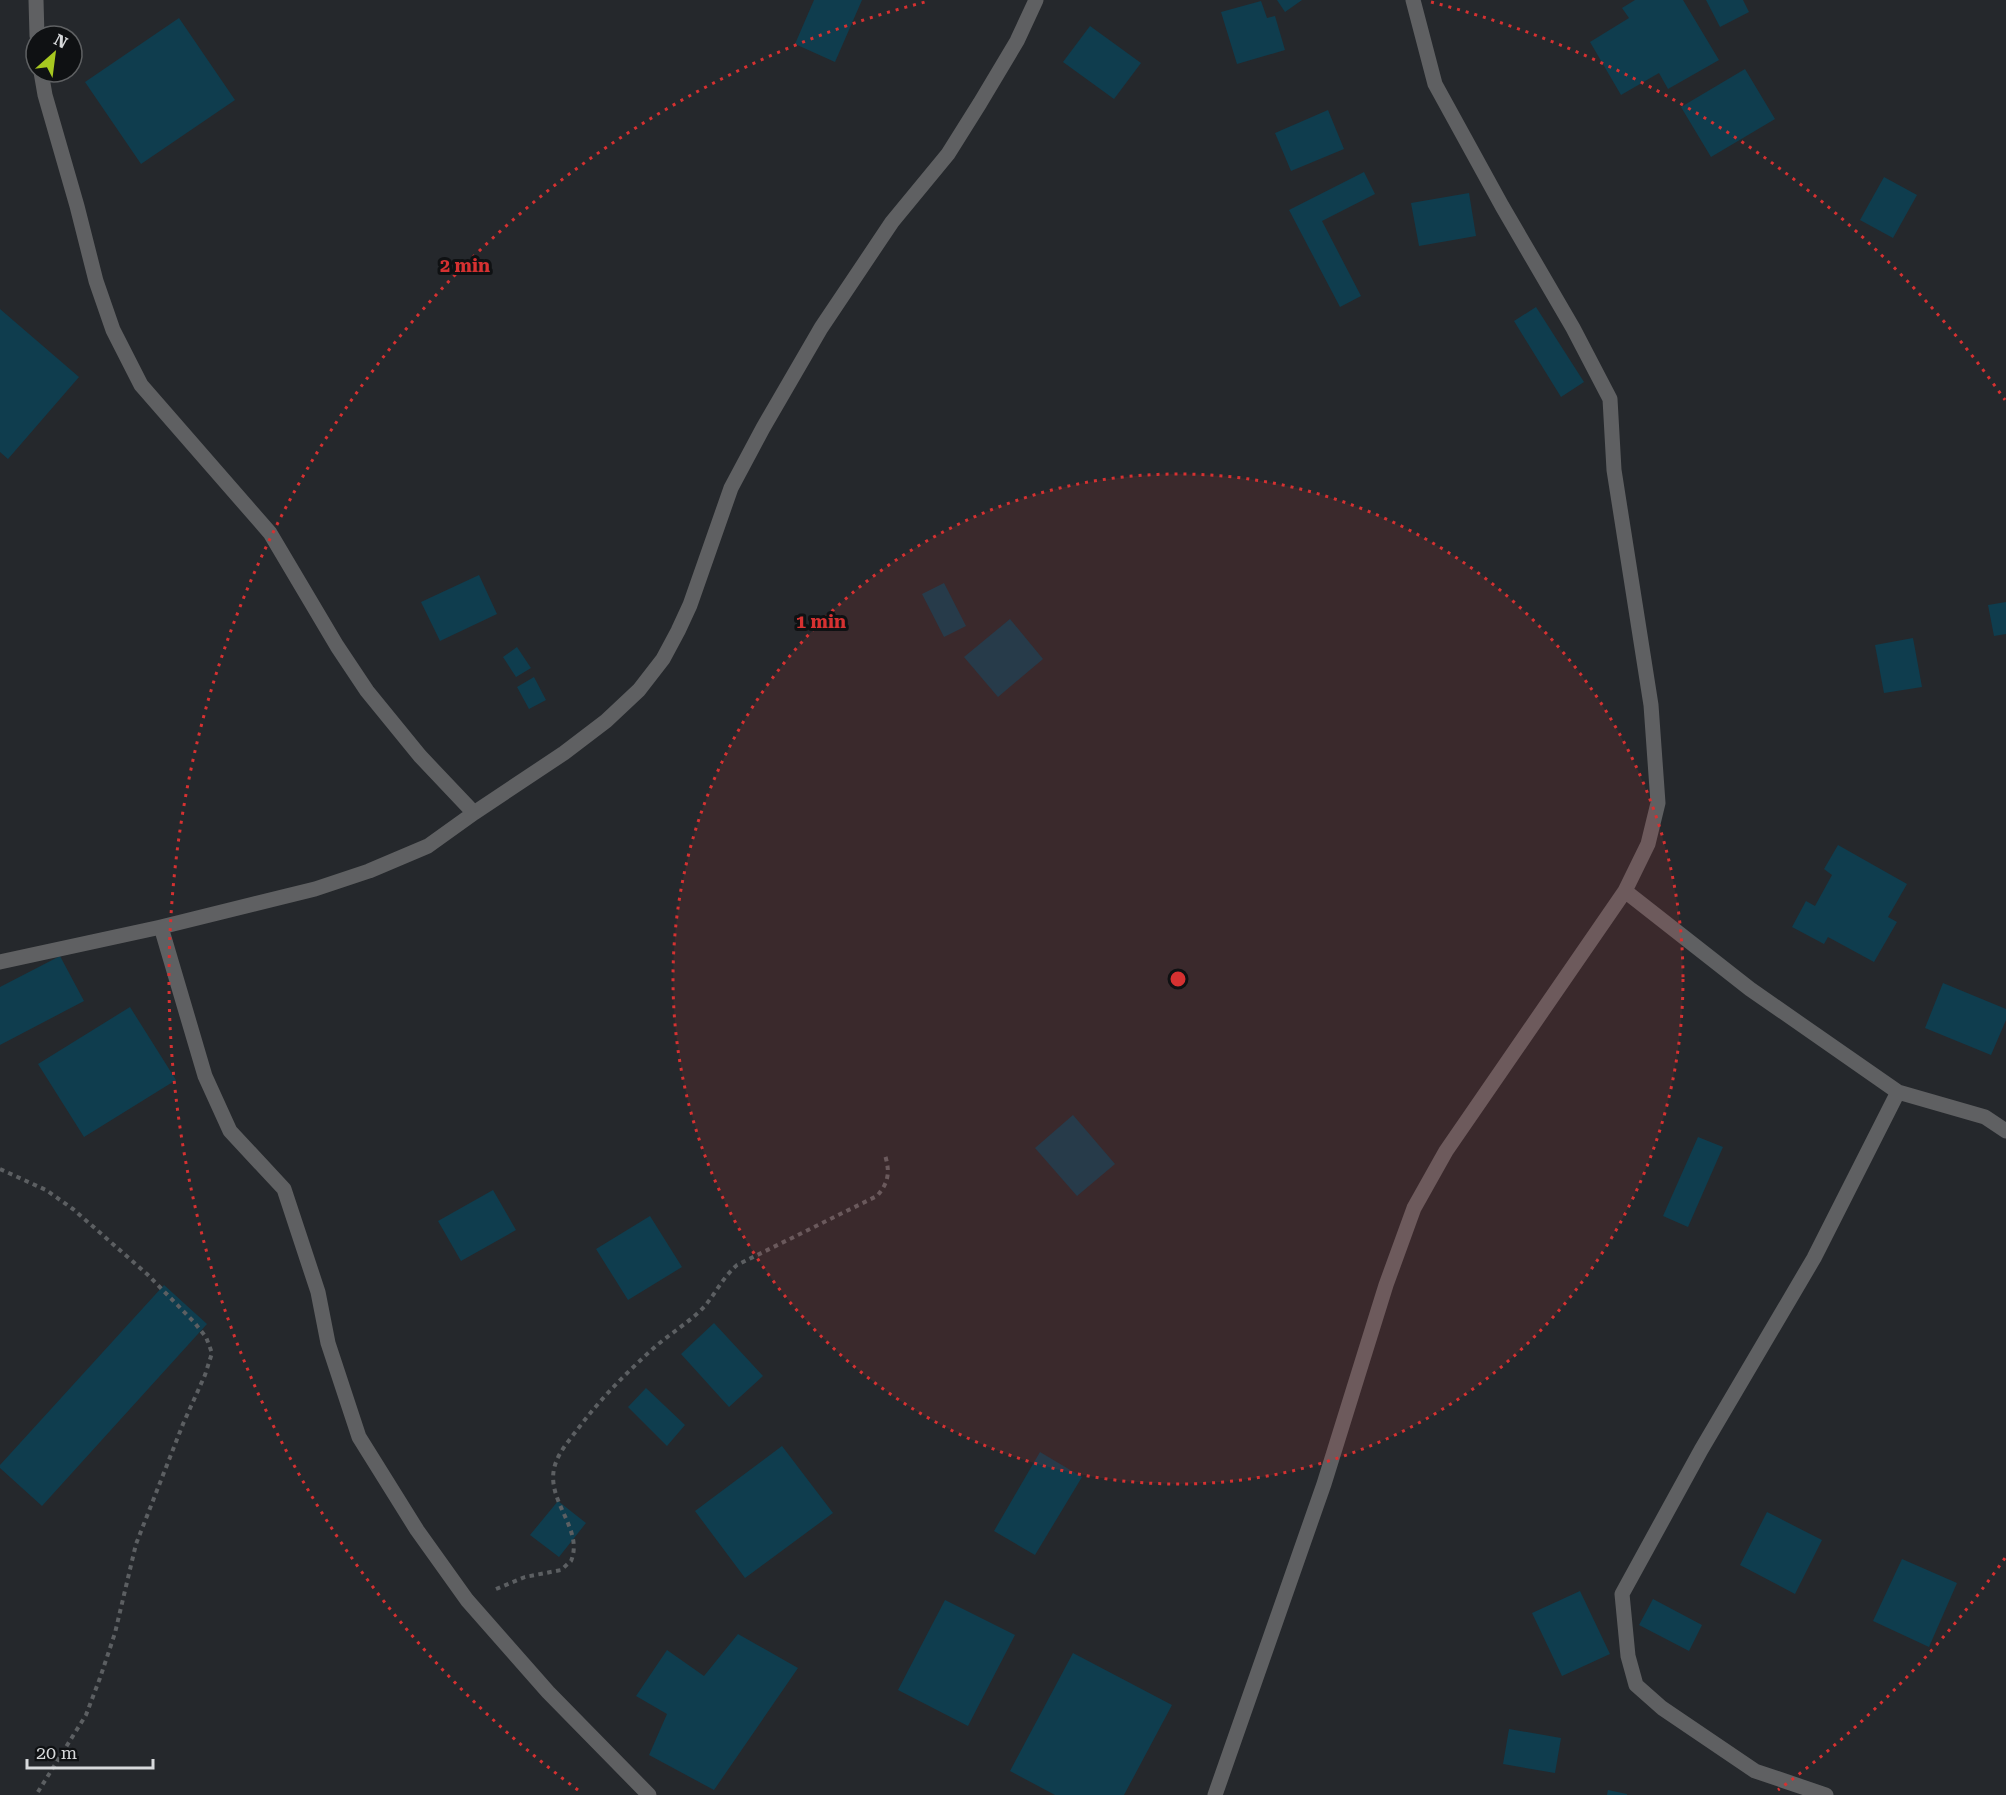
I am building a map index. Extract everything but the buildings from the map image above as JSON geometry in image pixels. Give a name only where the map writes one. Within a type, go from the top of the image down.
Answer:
[{"type":"street","points":[[36,0],[37,24]]},
{"type":"street","points":[[0,962],[161,927],[315,889],[369,871],[429,846],[564,753],[639,690],[663,659],[690,605],[731,488],[763,428],[821,328],[892,222],[948,154],[975,112],[1017,41],[1036,0]]},
{"type":"street","points":[[1215,1795],[1324,1484],[1386,1284],[1414,1208],[1446,1151],[1625,891],[1648,844],[1658,803],[1651,705],[1614,470],[1610,399],[1573,328],[1435,84],[1413,0]]},
{"type":"street","points":[[43,84],[96,281],[113,330],[141,386],[270,533],[337,646],[367,691],[420,756],[474,813]]},
{"type":"street","points":[[1625,891],[1750,989],[1898,1092],[1985,1117],[2006,1131]]},
{"type":"street","points":[[161,927],[205,1076],[230,1131],[284,1189],[318,1292],[328,1343],[358,1437],[417,1530],[467,1600],[548,1692],[649,1795]]},
{"type":"street","points":[[1826,1795],[1755,1771],[1662,1708],[1636,1685],[1628,1656],[1623,1594],[1701,1450],[1814,1258],[1898,1092]]},
{"type":"path","points":[[467,1600],[525,1576],[561,1570],[567,1566],[573,1556],[574,1542],[558,1501],[554,1486],[554,1469],[562,1450],[597,1403],[623,1376],[700,1311],[724,1276],[736,1265],[877,1196],[888,1179],[889,1168],[885,1155]]},
{"type":"path","points":[[0,1169],[45,1190],[82,1217],[147,1274],[194,1322],[206,1337],[212,1353],[136,1544],[115,1633],[86,1715],[36,1795]]}]
